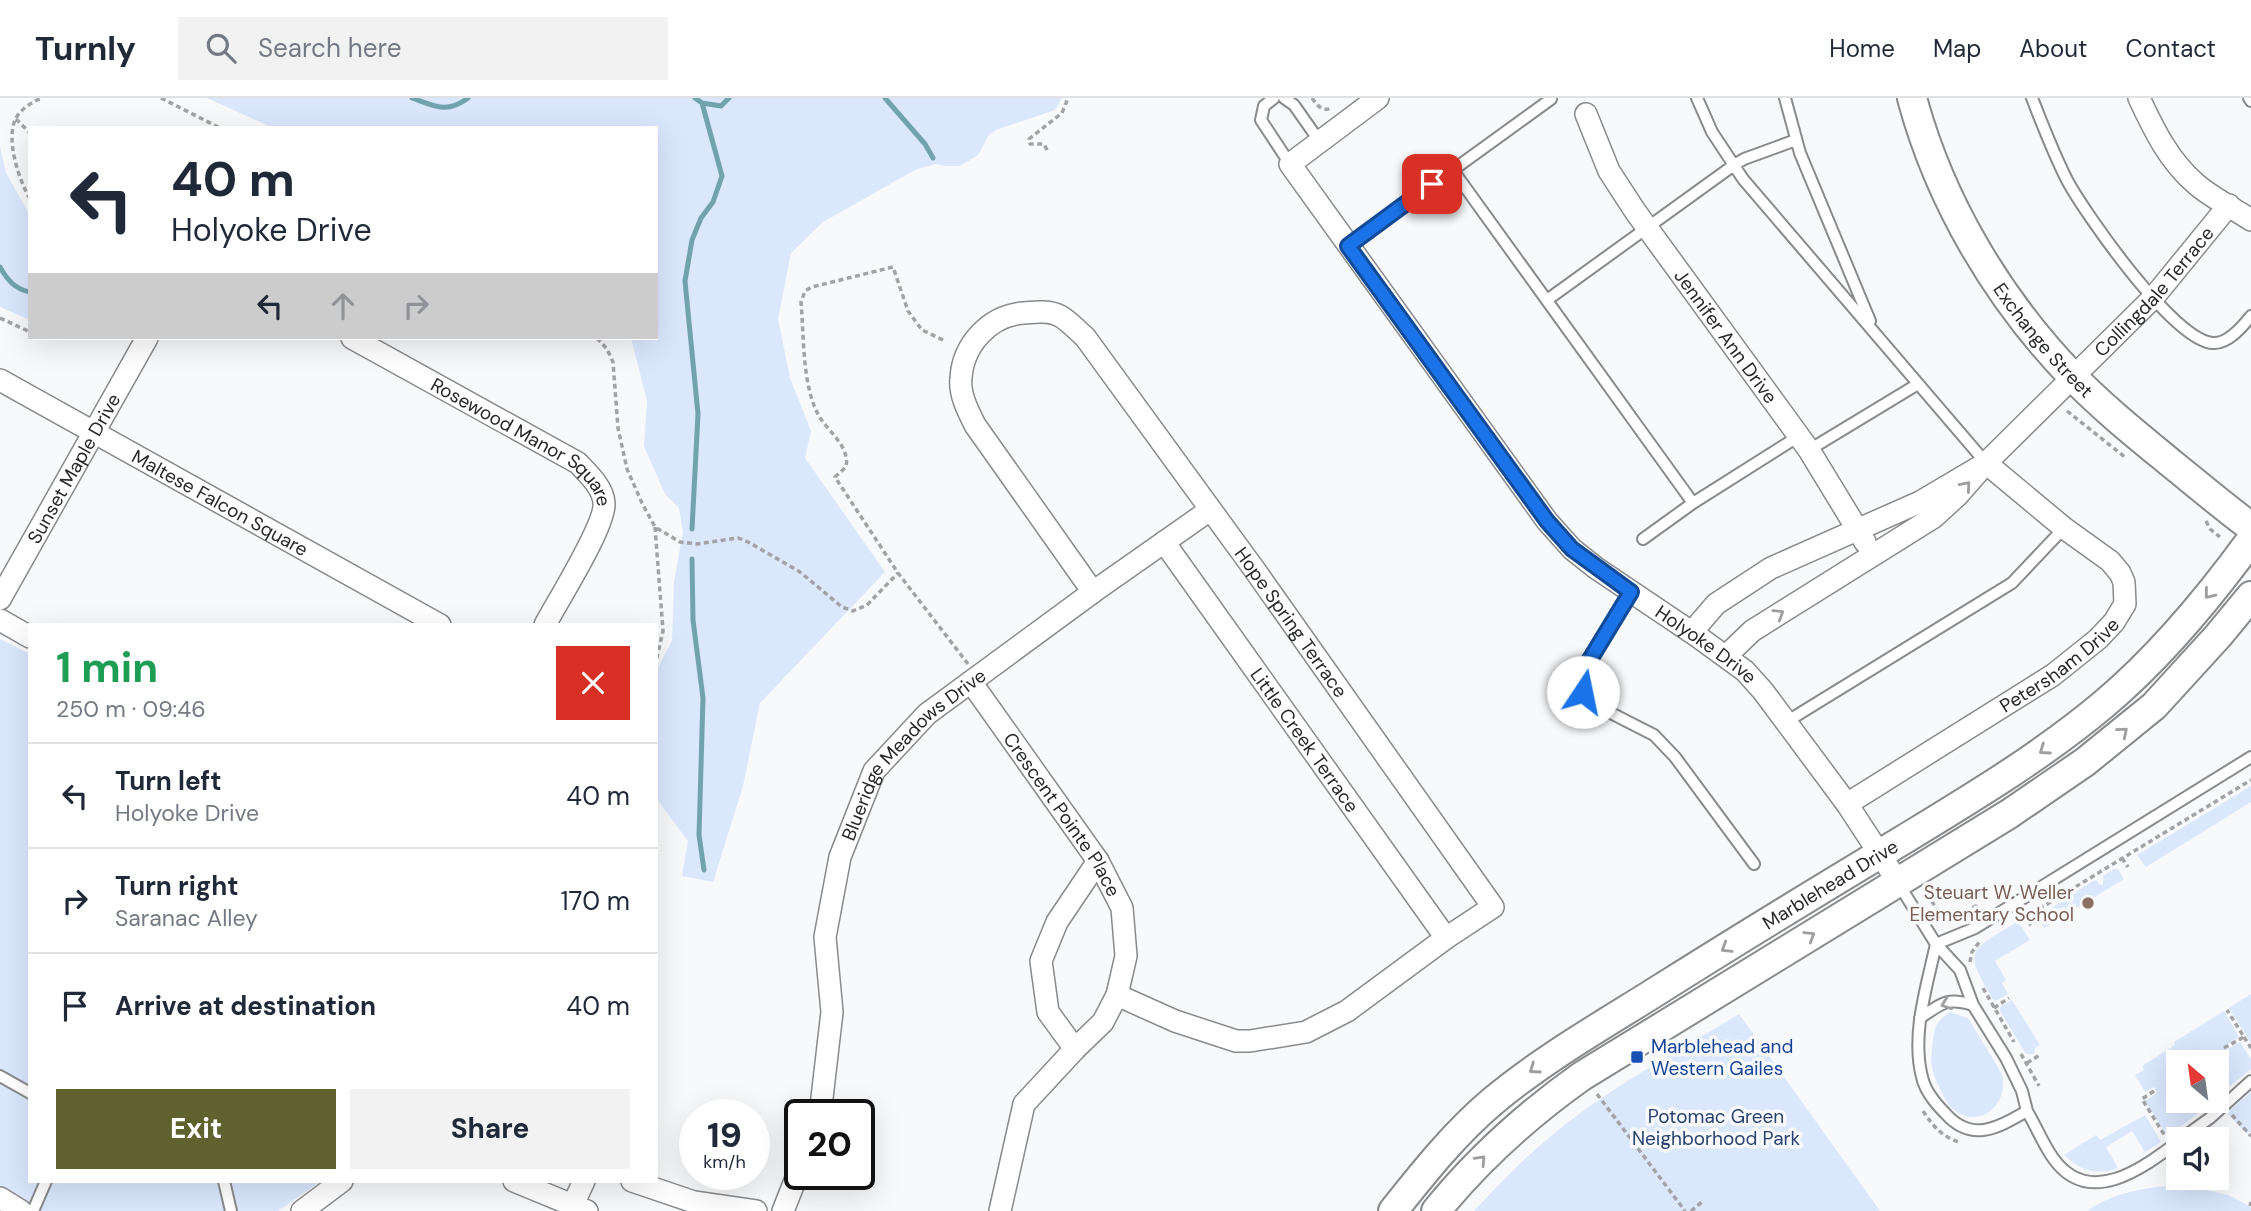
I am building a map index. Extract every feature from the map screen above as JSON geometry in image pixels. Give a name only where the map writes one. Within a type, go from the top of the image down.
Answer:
[{"type":"street","points":[[1290,164],[1378,98]]},
{"type":"street","name":"Exchange Street","points":[[1912,98],[1944,188],[1967,234],[2004,292],[2048,349],[2072,376],[2136,435],[2251,527]]},
{"type":"street","points":[[2139,98],[2178,167],[2197,185],[2251,220]]},
{"type":"street","name":"Jennifer Ann Drive","points":[[1582,103],[1609,171],[1804,443],[1873,556]]},
{"type":"street","name":"Holyoke Drive","points":[[1290,164],[1547,521],[1572,549],[1745,671],[1763,691],[1847,804],[1898,882]]},
{"type":"street","name":"Collingdale Terrace","points":[[1726,656],[1752,631],[1934,517],[2072,376],[2153,298],[2229,205]]},
{"type":"street","name":"Hope Spring Terrace","points":[[1093,592],[975,425],[966,408],[960,380],[974,339],[987,327],[1017,314],[1043,312],[1060,316],[1086,337],[1493,907],[1446,938],[1348,1011],[1306,1032],[1236,1041],[1175,1021],[1117,995]]},
{"type":"street","name":"Sunset Maple Drive","points":[[0,599],[146,340]]},
{"type":"street","name":"Rosewood Manor Square","points":[[356,340],[578,463],[595,481],[604,503],[600,525],[546,623]]},
{"type":"street","name":"Maltese Falcon Square","points":[[0,380],[436,623]]},
{"type":"street","name":"Collingdale Terrace","points":[[1692,632],[1716,604],[1771,568],[1920,502],[1986,463]]},
{"type":"street","name":"Petersham Drive","points":[[1847,804],[2053,675],[2098,639],[2124,604],[2124,582],[2110,561],[2064,528],[1986,463]]},
{"type":"street","name":"Blueridge Meadows Drive","points":[[822,1099],[832,1012],[825,937],[840,857],[874,771],[927,714],[1210,510]]},
{"type":"street","name":"Marblehead Drive","points":[[1393,1211],[1463,1129],[1525,1075],[2010,773],[2065,735],[2130,681],[2185,623],[2251,540]]},
{"type":"street","name":"Little Creek Terrace","points":[[1164,542],[1446,938]]},
{"type":"street","name":"Marblehead Drive","points":[[1436,1211],[1487,1153],[1547,1101],[1613,1056],[1898,882],[2085,762],[2154,706],[2251,596]]},
{"type":"street","points":[[0,620],[28,636]]},
{"type":"street","name":"Crescent Pointe Place","points":[[974,679],[1098,861],[1122,908],[1126,956],[1117,995],[1103,1022],[1024,1104],[1000,1211]]},
{"type":"street","points":[[1075,1049],[1048,1012],[1041,961],[1057,922],[1098,861]]},
{"type":"street","points":[[302,1211],[339,1183]]},
{"type":"street","points":[[518,1183],[577,1209],[584,1183]]},
{"type":"street","points":[[638,1183],[694,1202],[756,1211]]},
{"type":"street","points":[[783,1211],[791,1190]]},
{"type":"street","points":[[0,1198],[21,1211]]},
{"type":"lane","points":[[1274,98],[1264,106],[1261,120],[1290,164]]},
{"type":"lane","points":[[1283,98],[1294,105],[1320,142]]},
{"type":"lane","points":[[1697,98],[1712,132],[1743,179],[1986,463]]},
{"type":"lane","points":[[1785,98],[1796,140],[1874,332]]},
{"type":"lane","points":[[2032,98],[2068,182],[2095,226],[2153,298],[2189,333],[2213,343],[2242,328],[2251,316]]},
{"type":"lane","points":[[1348,246],[1551,99]]},
{"type":"lane","points":[[1547,300],[1734,165],[1796,140]]},
{"type":"lane","points":[[1452,169],[1693,503]]},
{"type":"lane","points":[[1643,539],[1693,503],[1918,384]]},
{"type":"lane","points":[[1786,722],[2012,583],[2064,528]]},
{"type":"lane","points":[[1631,592],[1583,671],[1583,692],[1601,708],[1654,735],[1675,757],[1754,864]]},
{"type":"lane","points":[[1936,944],[1975,928],[2251,757]]},
{"type":"lane","points":[[1898,882],[1936,944],[1960,970],[1973,1005],[2006,1058],[2022,1091],[2027,1111],[2054,1160],[2073,1177],[2090,1184],[2112,1182],[2166,1149]]},
{"type":"lane","points":[[1936,944],[1920,1018],[1918,1053],[1922,1079],[1931,1098],[1949,1118],[1964,1127],[1984,1131],[2002,1125],[2027,1111]]},
{"type":"lane","points":[[1920,1018],[1940,1005],[1957,1000],[1973,1005]]},
{"type":"lane","points":[[0,1076],[28,1092]]},
{"type":"lane","points":[[2230,1100],[2251,1081]]},
{"type":"lane","points":[[2196,1127],[2214,1113]]},
{"type":"lane","points":[[33,1211],[45,1183]]},
{"type":"lane","points":[[224,1183],[231,1211]]},
{"type":"path","points":[[28,195],[14,156],[13,137],[16,119],[23,110],[42,98]]},
{"type":"path","points":[[161,98],[216,126]]},
{"type":"path","points":[[1046,150],[1044,144],[1030,144],[1029,139],[1062,113],[1068,98]]},
{"type":"path","points":[[1312,98],[1319,108],[1327,110],[1336,106]]},
{"type":"path","points":[[16,119],[28,131]]},
{"type":"path","points":[[943,340],[922,330],[908,311],[893,267],[812,287],[805,291],[801,302],[808,383],[818,415],[846,452],[846,467],[835,477],[898,573],[974,679]]},
{"type":"path","points":[[0,318],[28,331]]},
{"type":"path","points":[[599,340],[613,362],[618,428],[628,469],[655,527],[663,631],[658,652]]},
{"type":"path","points":[[655,527],[680,542],[697,544],[738,538],[748,542],[800,572],[842,607],[853,611],[867,605],[898,573]]},
{"type":"path","points":[[2014,920],[2044,906],[2251,780]]},
{"type":"path","points":[[2122,858],[2128,867]]},
{"type":"path","points":[[1927,894],[1940,914],[1954,918],[1976,906],[1979,910]]},
{"type":"path","points":[[2024,914],[2032,927]]},
{"type":"path","points":[[1973,970],[1970,963],[1972,952],[1977,943],[1986,938]]},
{"type":"path","points":[[1978,980],[2039,1086]]},
{"type":"path","points":[[1994,1007],[2009,998]]},
{"type":"path","points":[[2227,1010],[2251,1048]]},
{"type":"path","points":[[2224,1048],[2244,1037]]},
{"type":"path","points":[[2027,1063],[2041,1054]]},
{"type":"path","points":[[2154,1091],[2142,1099],[2166,1128]]},
{"type":"path","points":[[1597,1094],[1685,1211]]},
{"type":"path","points":[[2230,1113],[2251,1136]]},
{"type":"path","points":[[1690,1211],[1702,1202]]},
{"type":"green space","points":[[207,98],[1062,98],[1055,110],[996,130],[989,135],[978,155],[960,166],[935,164],[915,170],[823,222],[791,253],[778,319],[790,378],[811,431],[805,458],[885,572],[760,703],[743,786],[713,882],[682,876],[688,841],[658,801],[658,667],[672,641],[674,582],[683,532],[679,508],[665,494],[644,446],[647,401],[632,340],[658,340],[658,126],[269,126]]},
{"type":"green space","points":[[0,147],[6,173],[28,212],[28,319],[0,307]]},
{"type":"green space","points":[[0,639],[28,653],[28,1183],[318,1183],[278,1211],[41,1211],[0,1189]]},
{"type":"green space","points":[[2251,786],[2251,802],[2146,867],[2137,855]]},
{"type":"green space","points":[[2118,869],[2124,879],[2044,928],[2037,917],[2093,881],[2103,885],[2103,876]]},
{"type":"green space","points":[[2019,923],[2030,940],[1995,961],[2006,980],[2002,983],[2008,994],[1996,1001],[1977,971],[1975,954],[1979,947]]},
{"type":"green space","points":[[2251,994],[2251,1043],[2229,1008]]},
{"type":"green space","points":[[2012,1000],[2040,1045],[2035,1048],[2034,1054],[2026,1054],[2000,1011],[2000,1007]]},
{"type":"green space","points":[[2224,1011],[2239,1037],[2224,1047],[2226,1050],[2167,1050],[2175,1045],[2174,1042]]},
{"type":"green space","points":[[1950,1012],[1968,1018],[2002,1074],[2001,1097],[1988,1113],[1979,1116],[1969,1117],[1949,1105],[1934,1075],[1931,1060],[1934,1032],[1941,1019]]},
{"type":"green space","name":"Potomac Green Neighborhood Park","points":[[1739,1014],[1880,1211],[1474,1211],[1520,1163],[1572,1120],[1642,1072]]},
{"type":"green space","points":[[2240,1042],[2251,1059],[2251,1069],[2230,1086],[2230,1050],[2226,1050]]},
{"type":"green space","points":[[2166,1051],[2166,1113],[2198,1113],[2180,1127],[2166,1127],[2166,1134],[2145,1101],[2157,1093],[2154,1087],[2145,1092],[2135,1075],[2144,1070],[2142,1066]]},
{"type":"green space","points":[[2251,1092],[2251,1131],[2247,1134],[2227,1113]]},
{"type":"green space","points":[[2145,1115],[2161,1142],[2145,1152],[2132,1131],[2106,1147],[2118,1168],[2096,1172],[2077,1165],[2064,1155],[2096,1135],[2100,1140]]},
{"type":"green space","points":[[2166,1187],[2166,1190],[2207,1190],[2228,1195],[2251,1207],[2251,1211],[2087,1211],[2122,1194]]},
{"type":"waterway","points":[[412,98],[440,107],[453,106],[468,98]]},
{"type":"waterway","points":[[695,98],[702,103],[721,106],[729,98]]},
{"type":"waterway","points":[[885,98],[925,144],[933,158]]},
{"type":"waterway","points":[[692,529],[698,414],[685,281],[692,240],[701,218],[713,202],[722,176],[702,103]]},
{"type":"waterway","points":[[0,267],[12,283],[28,291]]},
{"type":"waterway","points":[[692,559],[693,620],[703,698],[699,835],[704,870]]},
{"type":"place","name":"Steuart W. Weller Elementary School","points":[[2088,903]]},
{"type":"place","name":"Marblehead and Western Gailes","points":[[1637,1057]]},
{"type":"route","points":[[1432,184],[1348,246],[1547,521],[1572,549],[1631,592],[1583,671],[1583,692]]}]
